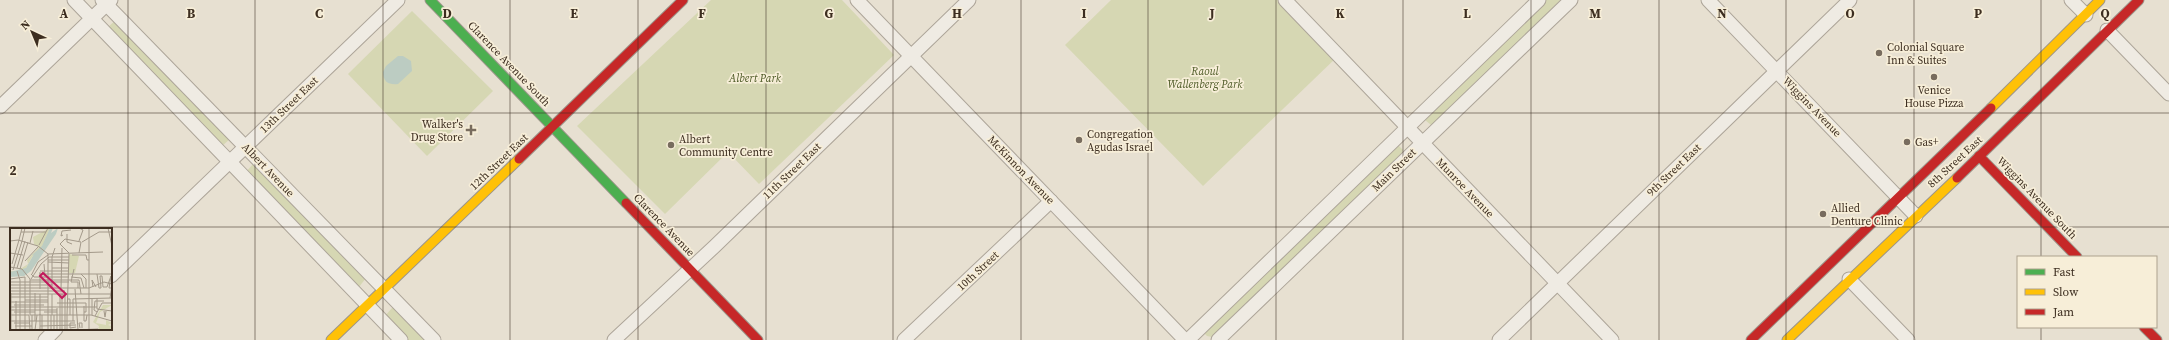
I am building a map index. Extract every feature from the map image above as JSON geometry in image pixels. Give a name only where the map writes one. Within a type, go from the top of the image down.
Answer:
[{"type":"main road","name":"Clarence Avenue South","points":[[430,0],[553,127]]},
{"type":"main road","name":"12th Street East","points":[[331,340],[683,0]]},
{"type":"main road","name":"8th Street East","points":[[1751,340],[1899,198],[2100,0]]},
{"type":"main road","name":"8th Street East","points":[[1787,340],[2139,0]]},
{"type":"main road","name":"Clarence Avenue","points":[[553,127],[758,340]]},
{"type":"main road","name":"Wiggins Avenue South","points":[[1979,156],[2076,256]]},
{"type":"main road","points":[[2145,328],[2157,340]]},
{"type":"street","name":"Albert Avenue","points":[[74,0],[401,340]]},
{"type":"street","name":"13th Street East","points":[[112,275],[398,0]]},
{"type":"street","name":"McKinnon Avenue","points":[[857,0],[1187,340]]},
{"type":"street","name":"11th Street East","points":[[614,340],[690,269],[969,0]]},
{"type":"street","name":"Munroe Avenue","points":[[1285,0],[1612,340]]},
{"type":"street","name":"Main Street","points":[[1187,340],[1408,129],[1539,0]]},
{"type":"street","name":"Main Street","points":[[1218,340],[1571,0]]},
{"type":"street","name":"Wiggins Avenue","points":[[1708,0],[1916,216]]},
{"type":"street","name":"9th Street East","points":[[1499,340],[1850,0]]},
{"type":"street","points":[[2071,0],[2086,15]]},
{"type":"street","name":"Albert Avenue","points":[[107,2],[434,340]]},
{"type":"street","points":[[0,107],[92,19],[107,2]]},
{"type":"street","points":[[2107,30],[2169,94]]},
{"type":"street","name":"10th Street","points":[[904,340],[1051,201]]},
{"type":"street","points":[[1850,280],[1908,340]]},
{"type":"street","points":[[45,340],[55,330]]},
{"type":"green space","name":"Albert Park","points":[[711,0],[842,0],[894,55],[759,184],[728,152],[665,214],[577,126]]},
{"type":"green space","name":"Raoul Wallenberg Park","points":[[1111,0],[1285,0],[1338,56],[1203,186],[1065,45]]},
{"type":"green space","points":[[1546,0],[1561,0],[1433,124],[1431,125],[1425,120],[1426,117]]},
{"type":"green space","points":[[412,11],[493,91],[427,156],[348,74]]},
{"type":"green space","points":[[116,20],[230,139],[222,146],[108,27]]},
{"type":"green space","points":[[1398,145],[1403,150],[1402,153],[1212,337],[1207,336],[1203,332]]},
{"type":"green space","points":[[253,164],[366,278],[359,287],[246,172]]},
{"type":"green space","points":[[392,308],[394,308],[425,340],[408,340],[385,316]]},
{"type":"shaded area","points":[[398,56],[403,56],[411,61],[412,71],[398,84],[392,84],[385,80],[383,72],[386,66]]},
{"type":"traffic: fast","points":[[430,0],[626,203]]},
{"type":"traffic: slow","points":[[1991,108],[2100,0]]},
{"type":"traffic: slow","points":[[331,340],[519,159]]},
{"type":"traffic: slow","points":[[1787,340],[1957,178]]},
{"type":"traffic: jam","points":[[519,159],[683,0]]},
{"type":"traffic: jam","points":[[1957,178],[2139,0]]},
{"type":"traffic: jam","points":[[1751,340],[1991,108]]},
{"type":"traffic: jam","points":[[1979,156],[2076,256]]},
{"type":"traffic: jam","points":[[626,203],[758,340]]},
{"type":"traffic: jam","points":[[2145,328],[2157,340]]},
{"type":"place","name":"Colonial Square Inn & Suites","points":[[1879,53]]},
{"type":"place","name":"Venice House Pizza","points":[[1934,77]]},
{"type":"place","name":"Walker's Drug Store","points":[[471,130]]},
{"type":"place","name":"Congregation Agudas Israel","points":[[1079,140]]},
{"type":"place","name":"Gas+","points":[[1907,142]]},
{"type":"place","name":"Albert Community Centre","points":[[671,145]]},
{"type":"place","name":"Allied Denture Clinic","points":[[1823,214]]}]
